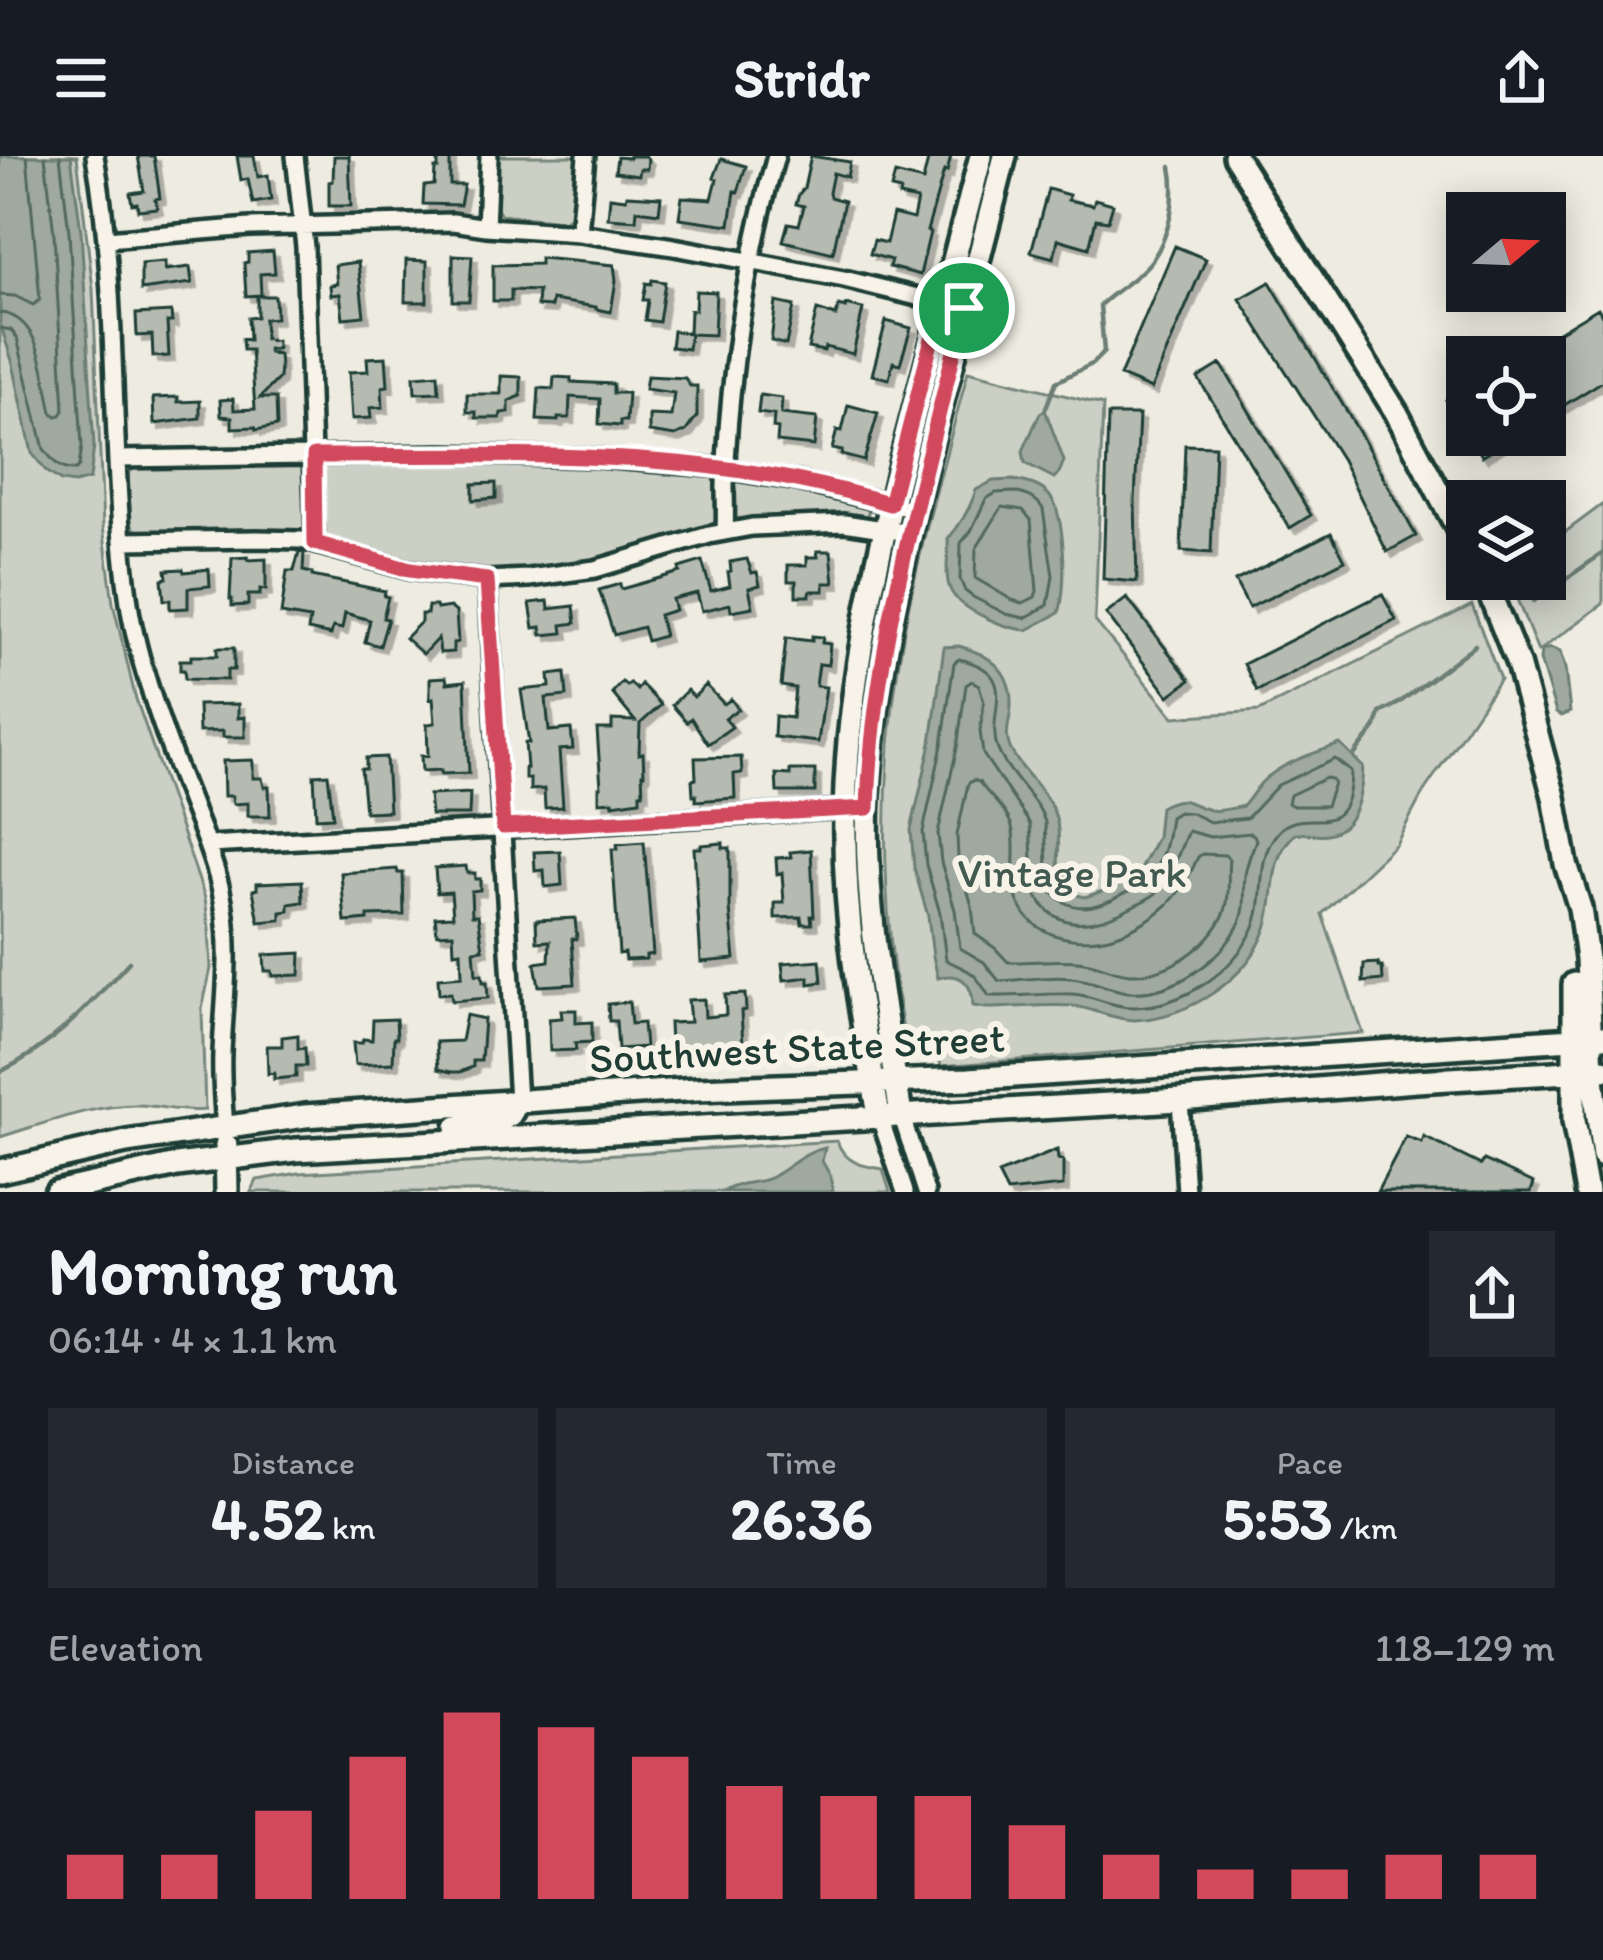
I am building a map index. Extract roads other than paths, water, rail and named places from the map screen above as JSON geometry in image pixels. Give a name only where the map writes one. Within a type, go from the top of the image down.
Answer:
[{"type":"main road","points":[[890,1114],[850,945],[855,682],[884,528],[981,156]]},
{"type":"main road","points":[[856,809],[909,533],[1005,156]]},
{"type":"main road","points":[[1235,156],[1396,412],[1446,506]]},
{"type":"main road","points":[[1492,600],[1518,664],[1580,908],[1587,959],[1589,1071],[1603,1156]]},
{"type":"main road","name":"Southwest State Street","points":[[0,1171],[126,1142],[305,1116],[1589,1038]]},
{"type":"main road","points":[[1587,1192],[1574,1121],[1589,1071]]},
{"type":"main road","name":"Southwest State Street","points":[[56,1192],[226,1158],[364,1144],[1180,1100],[1589,1071]]},
{"type":"main road","points":[[518,1101],[521,1113],[538,1134]]},
{"type":"main road","points":[[364,1144],[497,1121],[509,1115],[518,1101]]},
{"type":"main road","points":[[225,1126],[227,1192]]},
{"type":"street","points":[[95,156],[106,239],[130,611],[188,795],[209,845],[228,925],[221,1064],[225,1126]]},
{"type":"street","points":[[295,156],[303,226],[315,543]]},
{"type":"street","points":[[486,227],[489,156]]},
{"type":"street","points":[[579,233],[586,156]]},
{"type":"street","points":[[725,531],[749,262],[776,156]]},
{"type":"street","points":[[106,239],[234,228],[454,222],[674,247],[844,279],[964,308]]},
{"type":"street","points":[[117,459],[522,454],[727,469],[915,510]]},
{"type":"street","points":[[122,541],[257,538],[315,543],[410,570],[487,580],[595,569],[725,531],[815,522],[909,533]]},
{"type":"street","points":[[487,580],[518,1101]]},
{"type":"street","points":[[209,845],[856,809]]},
{"type":"street","points":[[1180,1100],[1186,1192]]},
{"type":"street","points":[[890,1114],[905,1192]]},
{"type":"street","points":[[890,1114],[926,1192]]},
{"type":"water","points":[[0,156],[71,156],[81,231],[94,446],[90,479],[75,483],[46,471],[32,453],[0,323]]},
{"type":"water","points":[[1045,410],[1064,461],[1054,478],[1025,463],[1023,451]]},
{"type":"water","points":[[993,481],[1037,486],[1049,495],[1062,534],[1059,613],[1027,630],[972,610],[955,596],[947,577],[948,539],[976,490]]},
{"type":"water","points":[[959,646],[988,659],[1007,680],[1011,702],[1008,742],[1053,810],[1059,837],[1059,884],[1069,893],[1085,897],[1137,875],[1157,837],[1160,807],[1169,803],[1186,801],[1214,810],[1243,806],[1278,770],[1340,744],[1363,767],[1359,798],[1345,825],[1327,834],[1296,833],[1280,854],[1266,928],[1258,947],[1231,979],[1175,1012],[1135,1020],[1072,1006],[973,1006],[964,981],[953,976],[938,978],[914,868],[911,830],[931,743],[944,647]]},
{"type":"water","points":[[1541,651],[1560,652],[1565,668],[1570,712],[1561,716],[1556,713],[1540,660]]},
{"type":"water","points":[[825,1148],[822,1161],[833,1192],[723,1192],[766,1179]]},
{"type":"waterway","points":[[1045,410],[1056,382],[1092,364],[1104,352],[1100,305],[1140,273],[1158,250],[1170,215],[1171,167]]},
{"type":"waterway","points":[[1534,601],[1603,553]]},
{"type":"waterway","points":[[1355,754],[1376,727],[1380,713],[1475,645]]},
{"type":"waterway","points":[[0,1072],[53,1037],[129,962]]},
{"type":"park label","name":"Vintage Park","points":[[1072,872]]}]
